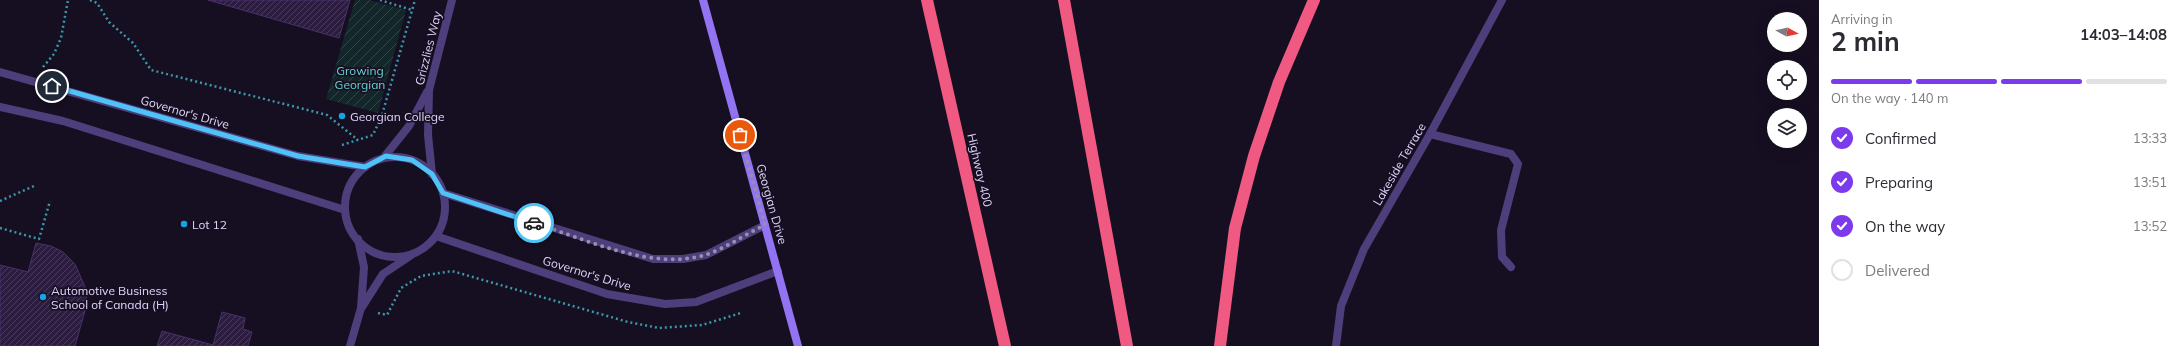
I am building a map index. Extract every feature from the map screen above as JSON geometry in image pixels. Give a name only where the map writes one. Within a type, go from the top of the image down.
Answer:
[{"type":"highway","name":"Highway 400","points":[[927,0],[1005,346]]},
{"type":"highway","points":[[1064,0],[1127,346]]},
{"type":"highway","points":[[1220,346],[1235,228],[1254,156],[1279,82],[1314,0]]},
{"type":"main road","name":"Georgian Drive","points":[[703,0],[798,346]]},
{"type":"street","name":"Grizzlies Way","points":[[432,174],[428,135],[429,90],[452,0]]},
{"type":"street","name":"Lakeside Terrace","points":[[1336,346],[1341,306],[1364,249],[1430,134],[1502,0]]},
{"type":"street","name":"Governor's Drive","points":[[0,72],[298,156],[365,167]]},
{"type":"street","points":[[350,346],[361,308],[364,266],[357,238],[345,210],[348,189],[354,178],[365,167],[386,156],[409,126],[429,90]]},
{"type":"street","points":[[0,107],[63,121],[345,210]]},
{"type":"street","points":[[1430,134],[1511,154],[1518,164],[1501,230],[1502,257],[1511,267]]},
{"type":"street","points":[[361,308],[383,274],[410,256],[424,250],[436,236],[443,212],[443,193],[432,174],[412,160],[386,156]]},
{"type":"street","points":[[443,193],[653,259],[683,259],[706,255],[765,225]]},
{"type":"street","name":"Governor's Drive","points":[[436,236],[607,294],[665,304],[696,302],[778,271]]},
{"type":"street","points":[[357,238],[368,249],[381,255],[410,256]]},
{"type":"path","points":[[41,70],[54,54],[61,38],[68,0]]},
{"type":"path","points":[[90,0],[97,3],[109,22],[133,43],[151,70],[327,115],[358,140],[373,135],[382,115],[415,0]]},
{"type":"path","points":[[380,0],[412,10]]},
{"type":"path","points":[[0,201],[34,186]]},
{"type":"path","points":[[0,228],[39,238],[50,201]]},
{"type":"path","points":[[361,308],[387,315],[401,288],[421,276],[452,271],[628,322],[660,328],[702,325],[741,313]]},
{"type":"green space","name":"Growing Georgian","points":[[355,0],[369,0],[406,10],[378,113],[326,99]]},
{"type":"building","points":[[208,0],[350,0],[339,38]]},
{"type":"building","name":"Automotive Business School of Canada (H)","points":[[36,243],[51,246],[63,252],[75,264],[86,289],[87,304],[75,346],[0,346],[0,265],[28,272]]},
{"type":"building","points":[[222,312],[245,318],[243,329],[252,332],[248,346],[157,346],[162,331],[213,345]]},
{"type":"way so far","points":[[534,223],[653,259],[683,259],[706,255],[765,225],[740,135]]},
{"type":"place","name":"Georgian College","points":[[342,116]]},
{"type":"place","name":"Lot 12","points":[[184,224]]},
{"type":"place","name":"Automotive Business School of Canada (H)","points":[[43,297]]},
{"type":"route","points":[[52,86],[298,156],[365,167],[386,156],[402,157],[423,166],[432,174],[443,193],[534,223]]}]
